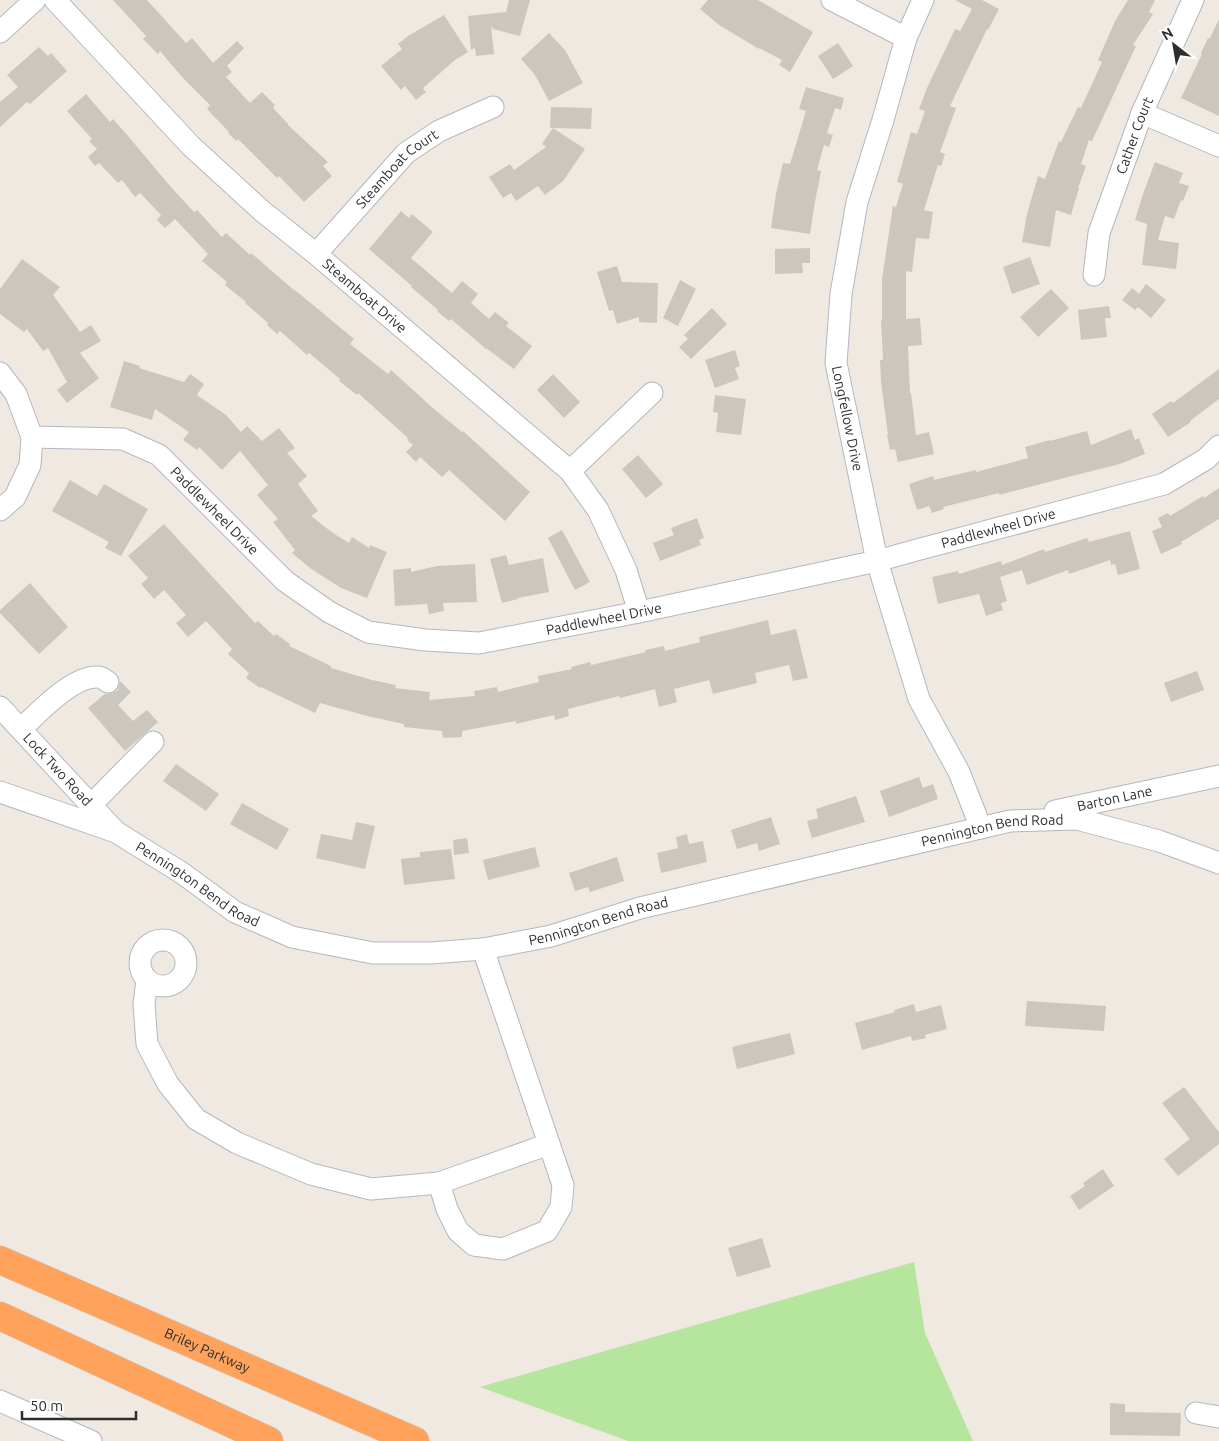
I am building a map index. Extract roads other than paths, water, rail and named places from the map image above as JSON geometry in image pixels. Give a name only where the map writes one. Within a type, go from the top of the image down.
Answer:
[{"type":"highway","name":"Briley Parkway","points":[[0,1260],[415,1441]]},
{"type":"highway","points":[[0,1316],[269,1441]]},
{"type":"street","points":[[0,32],[35,0]]},
{"type":"street","name":"Steamboat Drive","points":[[55,0],[191,146],[262,211],[316,254],[570,471],[598,510],[626,570],[639,612]]},
{"type":"street","points":[[832,0],[906,38]]},
{"type":"street","name":"Longfellow Drive","points":[[923,0],[906,38],[857,202],[841,294],[836,362],[877,561],[919,699],[959,772],[981,828]]},
{"type":"street","name":"Cather Court","points":[[1094,275],[1099,233],[1142,112],[1194,0]]},
{"type":"street","name":"Steamboat Court","points":[[316,254],[406,153],[439,131],[494,107]]},
{"type":"street","points":[[1142,112],[1219,146]]},
{"type":"street","points":[[0,373],[16,394],[32,437],[30,465],[15,497],[0,510]]},
{"type":"street","points":[[570,471],[652,393]]},
{"type":"street","name":"Paddlewheel Drive","points":[[32,437],[123,439],[159,455],[285,581],[330,612],[368,632],[425,640],[479,643],[639,612],[877,561],[1164,484],[1206,459],[1219,446]]},
{"type":"street","points":[[21,729],[74,683],[88,678],[100,677],[108,682]]},
{"type":"street","name":"Lock Two Road","points":[[0,707],[116,832]]},
{"type":"street","points":[[91,805],[153,742]]},
{"type":"street","name":"Barton Lane","points":[[1010,821],[1219,776]]},
{"type":"street","name":"Pennington Bend Road","points":[[0,792],[116,832],[182,873],[234,912],[292,937],[373,953],[431,953],[483,949],[552,936],[640,908],[1010,821],[1077,819],[1159,841],[1219,863]]},
{"type":"street","points":[[439,1182],[447,1209],[458,1231],[474,1245],[502,1249],[547,1231],[561,1207],[563,1184],[483,949]]},
{"type":"street","points":[[147,980],[144,1004],[146,1044],[168,1084],[196,1119],[237,1143],[311,1174],[371,1190],[439,1182],[549,1144]]},
{"type":"street","points":[[0,1401],[91,1441]]},
{"type":"street","points":[[1196,1414],[1219,1417]]}]
